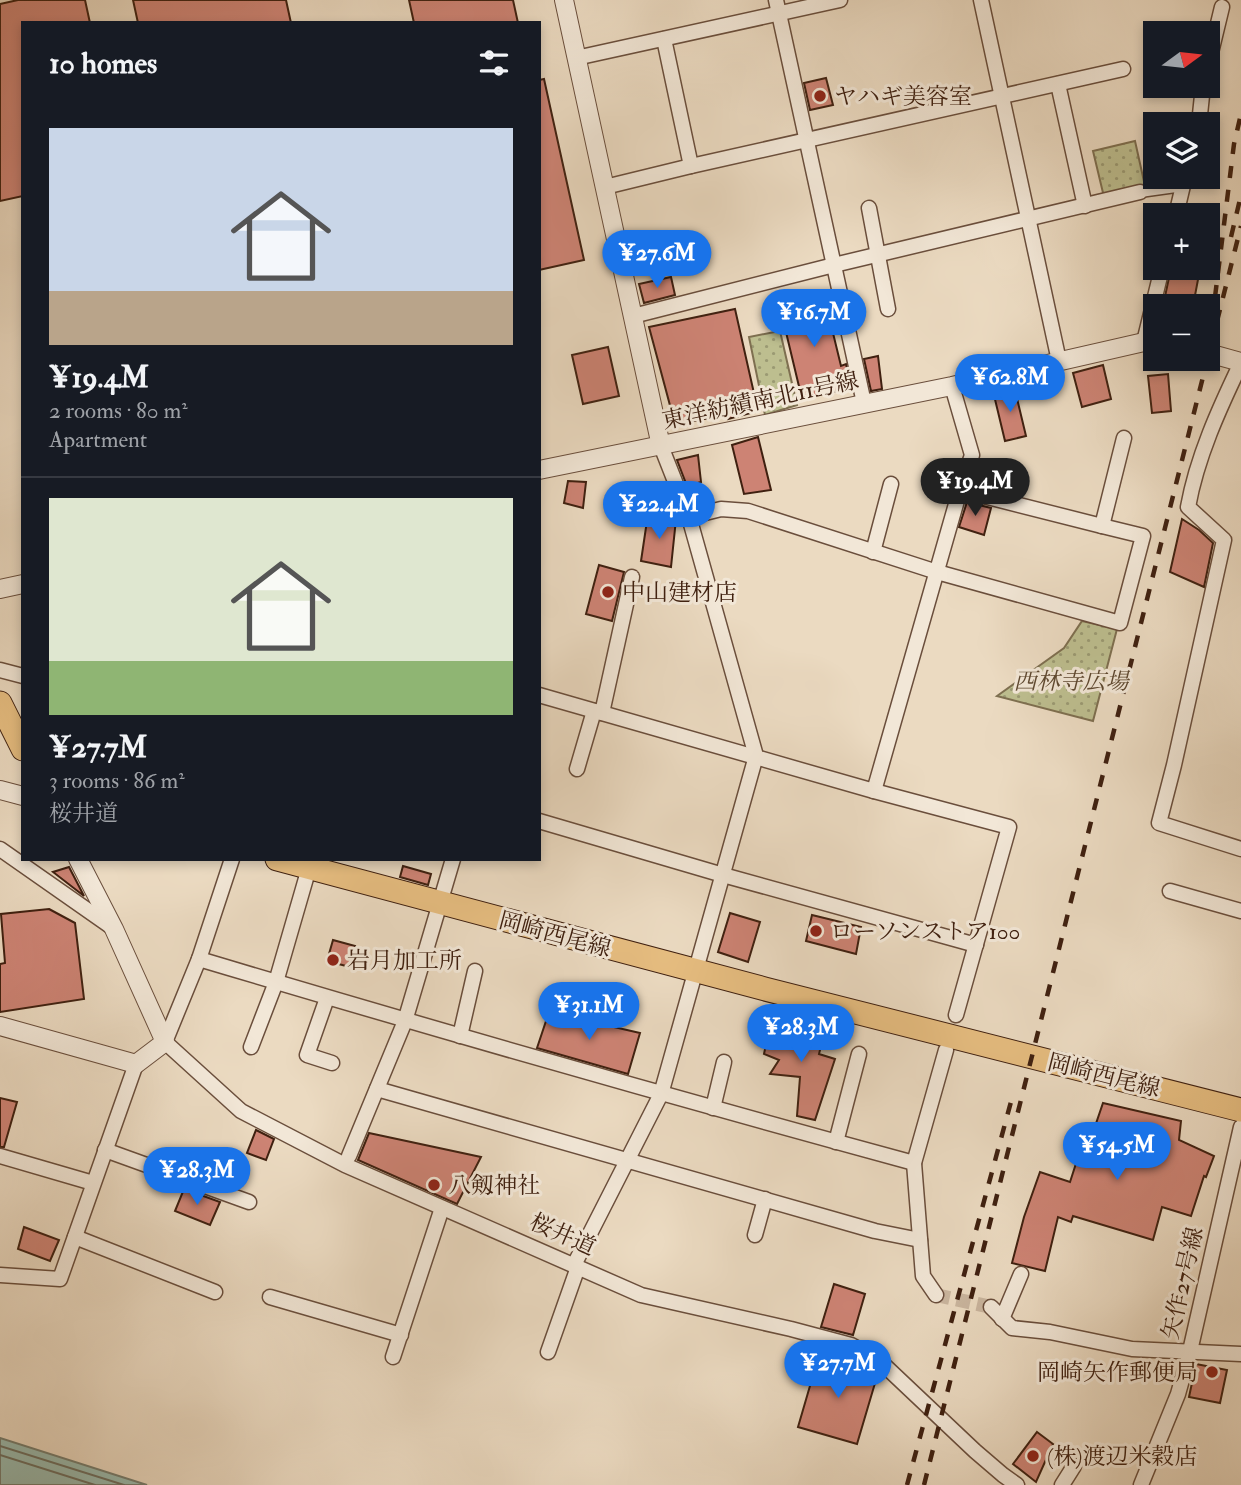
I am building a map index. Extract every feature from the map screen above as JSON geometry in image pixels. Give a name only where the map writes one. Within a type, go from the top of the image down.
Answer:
[{"type":"main road","points":[[0,703],[21,745]]},
{"type":"main road","name":"岡崎西尾線","points":[[284,861],[696,971],[1241,1110]]},
{"type":"street","points":[[548,1352],[576,1266],[661,1094],[756,756],[689,517],[661,446],[564,0]]},
{"type":"street","points":[[576,58],[664,39],[777,6],[840,0]]},
{"type":"street","points":[[981,0],[1059,361]]},
{"type":"street","points":[[777,6],[864,403]]},
{"type":"street","points":[[1219,21],[1222,7]]},
{"type":"street","points":[[664,39],[691,166]]},
{"type":"street","points":[[605,187],[1123,69]]},
{"type":"street","points":[[1058,84],[1085,205]]},
{"type":"street","points":[[633,316],[1152,189]]},
{"type":"street","points":[[869,208],[888,309]]},
{"type":"street","name":"東洋紡績南北11号線","points":[[541,470],[1143,344]]},
{"type":"street","points":[[1220,357],[1241,363],[1220,407],[1192,484],[1188,507],[1224,540],[1159,823],[1241,849]]},
{"type":"street","points":[[874,791],[972,455],[952,386]]},
{"type":"street","points":[[1102,526],[1124,438]]},
{"type":"street","points":[[873,552],[891,484]]},
{"type":"street","points":[[689,517],[721,509],[748,511],[937,572],[1120,623],[1143,536],[960,490]]},
{"type":"street","points":[[577,769],[598,712],[632,577]]},
{"type":"street","points":[[0,589],[21,584]]},
{"type":"street","points":[[0,670],[21,675]]},
{"type":"street","points":[[541,696],[1009,828],[956,1015]]},
{"type":"street","points":[[0,790],[21,795]]},
{"type":"street","points":[[541,822],[975,945]]},
{"type":"street","points":[[0,849],[114,929]]},
{"type":"street","name":"桜井道","points":[[79,861],[114,929],[165,1042],[241,1111],[345,1165],[642,1295],[851,1345],[884,1365],[975,1451],[1017,1485]]},
{"type":"street","points":[[0,1275],[60,1279],[136,1064],[165,1042],[200,959],[231,861]]},
{"type":"street","points":[[349,1156],[405,1021],[452,861]]},
{"type":"street","points":[[251,1047],[276,982],[309,868]]},
{"type":"street","points":[[1170,891],[1241,911]]},
{"type":"street","points":[[200,959],[405,1021],[914,1163]]},
{"type":"street","points":[[460,1036],[475,971]]},
{"type":"street","points":[[327,998],[307,1055],[332,1063]]},
{"type":"street","points":[[0,1027],[136,1064]]},
{"type":"street","points":[[936,1296],[923,1276],[914,1163],[946,1050]]},
{"type":"street","points":[[836,1142],[859,1054]]},
{"type":"street","points":[[713,1108],[724,1062]]},
{"type":"street","points":[[377,1089],[875,1231],[920,1240]]},
{"type":"street","name":"矢作27号線","points":[[1141,1485],[1178,1394],[1241,1127]]},
{"type":"street","points":[[105,1150],[249,1202]]},
{"type":"street","points":[[0,1157],[93,1183]]},
{"type":"street","points":[[755,1235],[765,1199]]},
{"type":"street","points":[[393,1357],[442,1208]]},
{"type":"street","points":[[75,1237],[215,1292]]},
{"type":"street","points":[[1002,1319],[1021,1274]]},
{"type":"street","points":[[270,1297],[401,1335]]},
{"type":"street","points":[[990,1307],[1012,1328],[1050,1332],[1132,1349],[1241,1354]]},
{"type":"street","points":[[1062,1485],[1074,1466]]},
{"type":"green space","points":[[1135,141],[1143,187],[1104,197],[1093,151]]},
{"type":"green space","points":[[780,331],[797,405],[765,415],[749,337]]},
{"type":"green space","name":"西林寺広場","points":[[1082,621],[1117,629],[1093,721],[997,696],[1064,648]]},
{"type":"water","points":[[0,1438],[147,1485],[0,1485]]},
{"type":"building","points":[[18,0],[85,0],[90,21],[21,21],[21,196],[0,201],[0,4]]},
{"type":"building","points":[[133,0],[286,0],[291,21],[138,21]]},
{"type":"building","points":[[409,0],[513,0],[518,21],[414,21]]},
{"type":"building","points":[[826,78],[833,105],[810,110],[804,83]]},
{"type":"building","points":[[544,79],[584,260],[541,270],[541,80]]},
{"type":"building","points":[[671,277],[675,295],[644,303],[639,284]]},
{"type":"building","points":[[1168,280],[1198,280],[1195,294],[1166,294]]},
{"type":"building","points":[[824,296],[841,366],[846,364],[851,388],[802,399],[780,307]]},
{"type":"building","points":[[735,309],[758,411],[728,419],[727,415],[675,424],[649,327]]},
{"type":"building","points":[[608,347],[619,396],[583,404],[572,355]]},
{"type":"building","points":[[878,356],[882,389],[871,391],[864,359]]},
{"type":"building","points":[[1103,365],[1111,399],[1082,407],[1073,373]]},
{"type":"building","points":[[1168,374],[1171,411],[1152,413],[1148,376]]},
{"type":"building","points":[[1014,386],[1026,436],[1005,441],[993,391]]},
{"type":"building","points":[[758,437],[771,490],[744,494],[732,445]]},
{"type":"building","points":[[698,455],[701,482],[687,486],[677,460]]},
{"type":"building","points":[[568,481],[586,482],[583,508],[564,503]]},
{"type":"building","points":[[967,502],[991,508],[984,535],[959,527]]},
{"type":"building","points":[[648,514],[676,519],[671,567],[641,561]]},
{"type":"building","points":[[1182,519],[1213,543],[1204,587],[1170,572]]},
{"type":"building","points":[[599,565],[624,572],[612,621],[586,614]]},
{"type":"building","points":[[403,866],[431,874],[428,885],[400,877]]},
{"type":"building","points":[[69,867],[84,896],[53,872]]},
{"type":"building","points":[[49,909],[75,923],[84,999],[0,1012],[0,964],[5,963],[1,914]]},
{"type":"building","points":[[730,913],[760,922],[748,962],[718,952]]},
{"type":"building","points":[[812,915],[861,927],[856,954],[806,941]]},
{"type":"building","points":[[333,940],[355,946],[350,967],[327,961]]},
{"type":"building","points":[[549,1012],[640,1033],[628,1074],[537,1048]]},
{"type":"building","points":[[771,1021],[824,1034],[819,1054],[835,1059],[815,1120],[797,1116],[800,1077],[770,1074],[779,1060],[764,1054]]},
{"type":"building","points":[[0,1098],[17,1102],[4,1147],[0,1147]]},
{"type":"building","points":[[1103,1103],[1181,1121],[1179,1140],[1214,1156],[1206,1177],[1204,1176],[1191,1216],[1162,1207],[1153,1240],[1073,1216],[1071,1222],[1058,1217],[1045,1271],[1012,1263],[1040,1172],[1070,1182],[1082,1145],[1088,1147]]},
{"type":"building","points":[[256,1130],[274,1139],[266,1160],[247,1153]]},
{"type":"building","name":"八剱神社","points":[[369,1133],[481,1157],[457,1204],[358,1160]]},
{"type":"building","points":[[184,1189],[220,1202],[210,1225],[175,1211]]},
{"type":"building","points":[[24,1227],[59,1240],[50,1261],[18,1249]]},
{"type":"building","points":[[834,1284],[865,1294],[853,1335],[821,1327]]},
{"type":"building","points":[[819,1355],[878,1373],[857,1444],[798,1427]]},
{"type":"building","points":[[1196,1364],[1227,1370],[1220,1403],[1189,1397]]},
{"type":"building","points":[[1037,1432],[1053,1444],[1036,1482],[1013,1464]]},
{"type":"tunnel","points":[[936,1295],[991,1307]]},
{"type":"railway","points":[[1215,294],[1234,144],[1241,114]]},
{"type":"railway","points":[[1231,237],[1241,195]]},
{"type":"railway","points":[[924,1485],[1241,226]]},
{"type":"railway","points":[[907,1485],[1012,1098]]},
{"type":"place","name":"ヤハギ美容室","points":[[820,96]]},
{"type":"place","name":"中山建材店","points":[[608,592]]},
{"type":"place","name":"ローソンストア100","points":[[816,931]]},
{"type":"place","name":"岩月加工所","points":[[333,960]]},
{"type":"place","name":"八剱神社","points":[[434,1185]]},
{"type":"place","name":"岡崎矢作郵便局","points":[[1212,1372]]},
{"type":"place","name":"(株)渡辺米穀店","points":[[1033,1456]]}]
